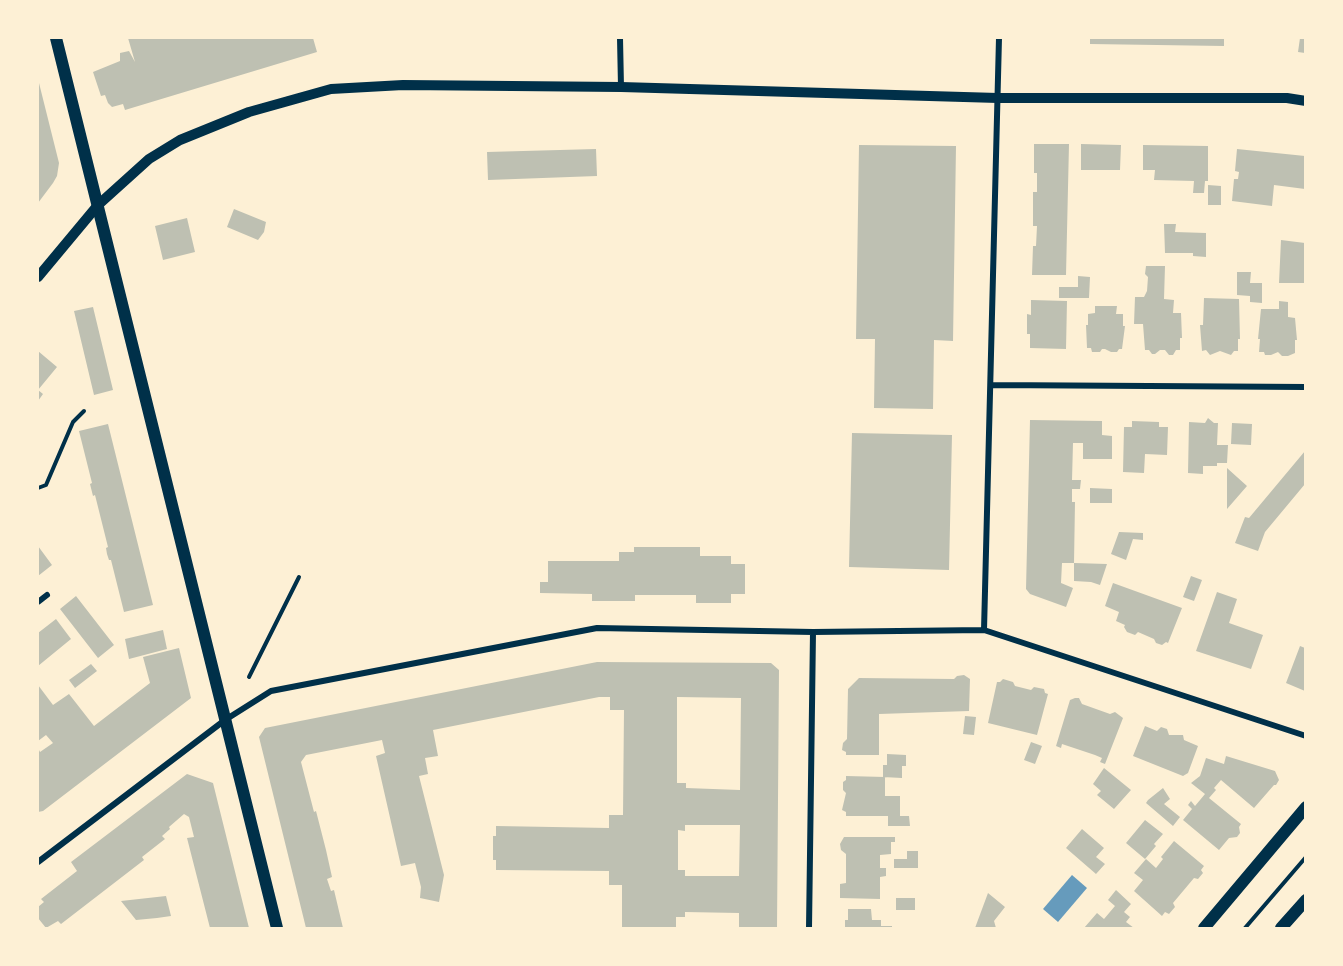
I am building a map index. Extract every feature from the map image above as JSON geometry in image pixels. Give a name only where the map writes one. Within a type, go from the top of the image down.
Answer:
[{"type":"main road","points":[[56,38],[277,928]]},
{"type":"main road","points":[[1204,928],[1305,807]]},
{"type":"main road","points":[[1281,928],[1305,900]]},
{"type":"street","points":[[620,38],[621,87]]},
{"type":"street","points":[[984,630],[999,38]]},
{"type":"street","points":[[38,277],[98,205],[149,159],[180,140],[249,112],[331,89],[403,85],[621,87],[998,98],[1287,98],[1305,101]]},
{"type":"street","points":[[991,385],[1305,387]]},
{"type":"street","points":[[38,602],[47,595]]},
{"type":"street","points":[[38,862],[225,720],[271,691],[597,628],[813,632],[984,630],[1305,736]]},
{"type":"street","points":[[809,928],[813,632]]},
{"type":"path","points":[[38,488],[46,485],[73,422],[84,411]]},
{"type":"path","points":[[249,677],[299,577]]},
{"type":"path","points":[[1245,928],[1305,856]]},
{"type":"water","points":[[1072,875],[1087,888],[1058,922],[1043,909]]},
{"type":"building","points":[[128,38],[313,38],[317,52],[125,110],[123,104],[112,107],[105,95],[101,96],[93,72],[120,61],[120,53],[129,51],[135,62]]},
{"type":"building","points":[[1090,38],[1224,38],[1224,46],[1090,44]]},
{"type":"building","points":[[1300,38],[1305,38],[1305,53],[1298,52]]},
{"type":"building","points":[[38,79],[59,163],[57,176],[38,203]]},
{"type":"building","points":[[1034,144],[1069,144],[1066,275],[1032,275],[1033,246],[1036,246],[1037,226],[1033,226],[1033,192],[1037,192],[1037,173],[1034,173]]},
{"type":"building","points":[[1081,144],[1121,145],[1120,170],[1081,170]]},
{"type":"building","points":[[859,145],[956,146],[953,341],[934,340],[933,409],[874,408],[875,339],[856,339]]},
{"type":"building","points":[[1143,145],[1208,146],[1208,181],[1205,181],[1204,193],[1193,193],[1194,181],[1154,180],[1155,170],[1143,170]]},
{"type":"building","points":[[596,149],[597,176],[488,180],[487,152]]},
{"type":"building","points":[[1237,149],[1305,156],[1305,189],[1274,185],[1272,206],[1232,201],[1234,179],[1238,179],[1239,172],[1235,171]]},
{"type":"building","points":[[1208,185],[1221,186],[1221,205],[1208,205]]},
{"type":"building","points":[[234,209],[266,222],[264,232],[258,240],[227,227]]},
{"type":"building","points":[[187,218],[195,252],[163,260],[155,226]]},
{"type":"building","points":[[1164,224],[1176,224],[1175,232],[1206,233],[1206,257],[1193,256],[1193,253],[1165,253]]},
{"type":"building","points":[[1281,240],[1305,243],[1305,283],[1279,283]]},
{"type":"building","points":[[1146,266],[1165,266],[1164,299],[1174,300],[1173,313],[1181,313],[1180,350],[1176,350],[1173,355],[1169,355],[1165,350],[1152,354],[1149,350],[1145,350],[1143,324],[1134,324],[1135,297],[1144,297],[1147,291]]},
{"type":"building","points":[[1237,272],[1251,272],[1250,283],[1262,283],[1262,303],[1250,302],[1250,296],[1237,295]]},
{"type":"building","points":[[1078,276],[1090,277],[1089,298],[1059,298],[1059,287],[1078,287]]},
{"type":"building","points":[[1204,298],[1239,299],[1240,339],[1238,339],[1238,351],[1234,351],[1231,355],[1220,351],[1210,355],[1206,350],[1202,351],[1200,325],[1203,325]]},
{"type":"building","points":[[1031,300],[1067,301],[1066,349],[1030,348],[1027,314],[1031,315]]},
{"type":"building","points":[[1279,301],[1288,302],[1288,317],[1295,318],[1297,340],[1295,340],[1295,353],[1288,356],[1282,356],[1278,352],[1265,355],[1264,352],[1259,352],[1261,309],[1279,309]]},
{"type":"building","points":[[1095,306],[1117,306],[1116,314],[1123,314],[1123,326],[1125,326],[1122,349],[1117,352],[1102,349],[1100,352],[1092,352],[1091,348],[1087,348],[1088,314],[1095,313]]},
{"type":"building","points":[[93,307],[113,390],[94,395],[74,311]]},
{"type":"building","points":[[38,351],[57,367],[38,390]]},
{"type":"building","points":[[38,390],[43,394],[38,401]]},
{"type":"building","points":[[1208,418],[1218,423],[1217,445],[1228,445],[1227,463],[1203,466],[1203,474],[1188,473],[1189,422],[1205,423]]},
{"type":"building","points":[[1030,420],[1102,421],[1102,435],[1112,436],[1112,459],[1083,459],[1083,443],[1073,443],[1072,480],[1081,480],[1080,489],[1072,489],[1072,502],[1075,502],[1074,563],[1062,563],[1061,583],[1073,588],[1066,607],[1030,594],[1026,589]]},
{"type":"building","points":[[1132,421],[1159,422],[1159,427],[1168,427],[1167,455],[1145,454],[1144,473],[1123,472],[1124,427],[1132,427]]},
{"type":"building","points":[[1232,423],[1252,424],[1251,445],[1231,444]]},
{"type":"building","points":[[108,424],[153,605],[124,612],[111,560],[107,554],[106,548],[108,547],[90,484],[92,483],[79,431]]},
{"type":"building","points":[[852,433],[952,435],[949,570],[849,567]]},
{"type":"building","points":[[1305,451],[1305,484],[1265,532],[1258,551],[1235,543],[1245,517],[1249,518]]},
{"type":"building","points":[[1227,468],[1247,486],[1227,509]]},
{"type":"building","points":[[1090,488],[1112,489],[1112,503],[1090,503]]},
{"type":"building","points":[[1119,532],[1143,533],[1143,540],[1133,539],[1126,560],[1111,554]]},
{"type":"building","points":[[38,546],[52,565],[38,576]]},
{"type":"building","points":[[634,547],[700,547],[700,556],[731,556],[731,564],[745,564],[745,594],[731,594],[731,603],[696,603],[696,595],[635,595],[635,601],[592,601],[592,594],[540,593],[540,582],[548,582],[548,561],[619,561],[619,552],[634,552]]},
{"type":"building","points":[[1074,563],[1107,564],[1100,585],[1074,581]]},
{"type":"building","points":[[1191,576],[1202,580],[1194,601],[1183,597]]},
{"type":"building","points":[[1113,583],[1182,608],[1168,643],[1162,645],[1138,632],[1135,635],[1127,632],[1125,625],[1116,621],[1119,612],[1105,606]]},
{"type":"building","points":[[1217,592],[1237,599],[1229,623],[1263,635],[1251,669],[1196,651]]},
{"type":"building","points":[[76,596],[114,645],[98,658],[60,609]]},
{"type":"building","points":[[56,619],[71,639],[38,666],[38,633]]},
{"type":"building","points":[[163,630],[167,649],[129,659],[125,639]]},
{"type":"building","points":[[1300,646],[1305,648],[1305,691],[1286,683]]},
{"type":"building","points":[[179,648],[191,698],[43,811],[38,812],[38,748],[40,752],[53,743],[46,735],[38,741],[38,685],[53,705],[69,694],[94,726],[150,683],[143,657]]},
{"type":"building","points":[[597,662],[771,663],[779,670],[777,928],[739,928],[739,913],[685,912],[685,917],[676,917],[676,928],[622,928],[622,885],[609,885],[609,871],[496,870],[496,860],[493,860],[493,836],[496,836],[496,826],[609,828],[609,815],[623,815],[624,710],[610,710],[610,697],[599,697],[433,730],[438,756],[425,758],[428,774],[419,776],[444,875],[439,902],[420,898],[421,887],[415,863],[401,866],[376,756],[385,753],[382,740],[306,755],[301,762],[332,877],[327,879],[331,891],[334,890],[343,928],[306,928],[259,737],[265,728]],"holes":[[[677,697],[741,698],[740,790],[686,788],[686,783],[677,783]],[[685,825],[740,825],[739,876],[685,876],[685,870],[678,870],[678,830],[685,831]]]},
{"type":"building","points":[[91,664],[97,671],[75,688],[69,680]]},
{"type":"building","points":[[964,675],[970,679],[969,711],[879,714],[879,755],[846,755],[846,752],[842,750],[843,743],[847,739],[848,689],[859,678],[954,679]]},
{"type":"building","points":[[1003,679],[1013,682],[1015,686],[1031,690],[1034,687],[1044,689],[1048,694],[1037,735],[988,723],[997,682]]},
{"type":"building","points":[[1079,698],[1082,704],[1110,714],[1115,712],[1123,718],[1105,764],[1100,762],[1102,758],[1095,755],[1062,744],[1061,748],[1056,746],[1070,700]]},
{"type":"building","points":[[965,716],[976,717],[974,735],[963,734]]},
{"type":"building","points":[[1145,726],[1157,731],[1161,727],[1167,729],[1169,735],[1183,735],[1184,740],[1198,746],[1188,773],[1183,776],[1133,756]]},
{"type":"building","points":[[1031,742],[1042,746],[1035,764],[1024,760]]},
{"type":"building","points":[[887,754],[906,755],[906,766],[902,766],[902,778],[883,777],[883,765],[887,765]]},
{"type":"building","points":[[1226,756],[1275,771],[1279,780],[1254,808],[1221,780],[1214,788],[1216,790],[1209,798],[1241,824],[1237,837],[1229,838],[1219,850],[1183,820],[1192,809],[1188,805],[1191,801],[1195,806],[1205,794],[1191,783],[1200,776],[1206,758],[1224,764]]},
{"type":"building","points":[[1104,768],[1131,790],[1114,809],[1097,795],[1101,791],[1093,784]]},
{"type":"building","points":[[187,774],[213,783],[249,928],[210,928],[187,838],[194,837],[189,817],[184,814],[162,836],[165,839],[142,857],[144,860],[61,924],[58,921],[46,928],[38,918],[38,907],[44,902],[41,899],[77,871],[71,862]]},
{"type":"building","points":[[846,776],[885,777],[885,796],[900,796],[900,816],[909,816],[910,826],[888,826],[888,816],[846,816],[846,812],[842,810],[846,793],[843,790],[843,782]]},
{"type":"building","points":[[1163,788],[1170,799],[1164,804],[1180,817],[1173,826],[1146,803]]},
{"type":"building","points":[[1145,820],[1163,834],[1145,859],[1126,843]]},
{"type":"building","points":[[1082,829],[1104,848],[1096,857],[1105,864],[1096,874],[1066,848]]},
{"type":"building","points":[[844,837],[895,837],[895,842],[891,842],[891,854],[880,855],[880,868],[886,868],[886,876],[880,877],[880,899],[840,898],[840,884],[846,883],[846,854],[841,850],[840,844]]},
{"type":"building","points":[[1174,841],[1204,866],[1201,870],[1203,873],[1198,879],[1194,878],[1173,903],[1175,907],[1169,914],[1165,912],[1162,916],[1134,891],[1143,880],[1134,873],[1146,859],[1156,868],[1163,859],[1161,857]]},
{"type":"building","points":[[907,851],[918,851],[918,868],[894,868],[894,859],[907,859]]},
{"type":"building","points":[[1116,890],[1131,904],[1124,912],[1130,917],[1126,922],[1134,928],[1084,928],[1097,913],[1104,919],[1115,906],[1108,900]]},
{"type":"building","points":[[988,893],[1005,907],[994,921],[996,928],[975,928]]},
{"type":"building","points":[[166,896],[171,916],[157,918],[136,920],[121,901]]},
{"type":"building","points":[[896,898],[915,898],[915,910],[896,910]]},
{"type":"building","points":[[848,909],[871,909],[872,920],[881,920],[881,926],[892,926],[892,928],[845,928]]}]
